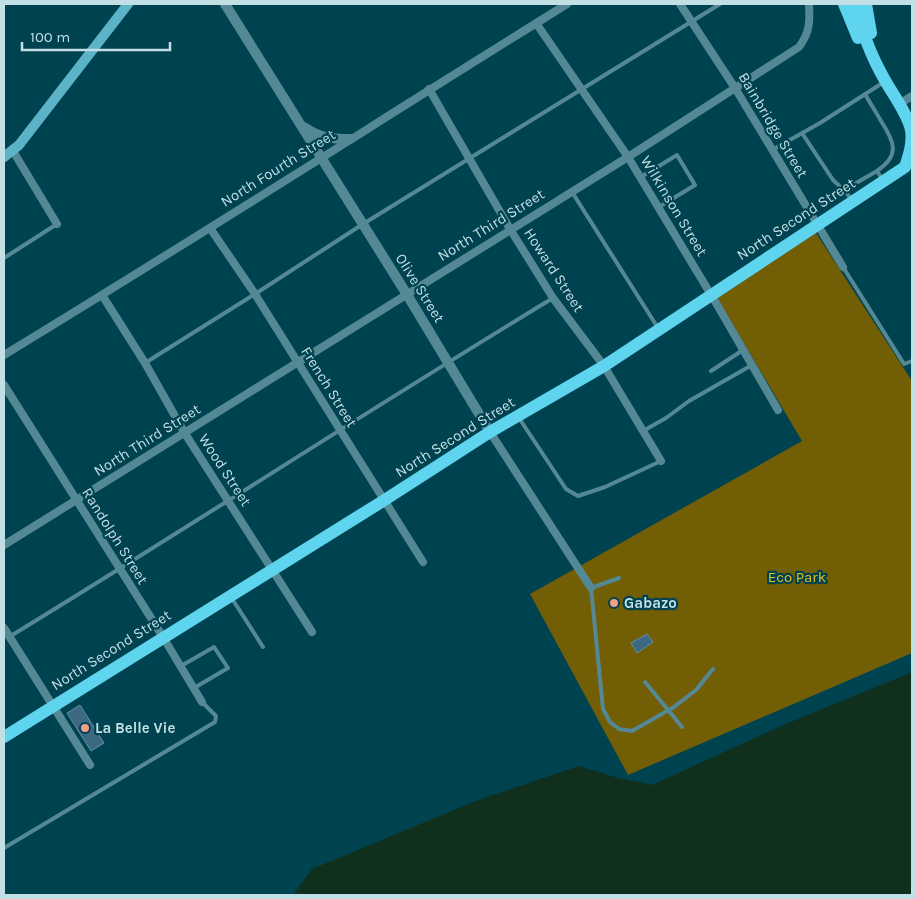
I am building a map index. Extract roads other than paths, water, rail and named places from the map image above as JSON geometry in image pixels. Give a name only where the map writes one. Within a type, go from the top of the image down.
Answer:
[{"type":"main road","points":[[8,154],[19,145],[128,4]]},
{"type":"main road","points":[[844,4],[862,48],[883,76]]},
{"type":"main road","points":[[856,4],[862,31],[910,129],[912,151]]},
{"type":"main road","points":[[866,4],[883,76]]},
{"type":"main road","name":"North Second Street","points":[[6,732],[52,706],[383,501],[490,432],[604,366],[852,202],[880,176],[905,167],[912,151]]},
{"type":"street","name":"Olive Street","points":[[225,4],[298,123],[321,156],[490,432],[591,588]]},
{"type":"street","name":"North Fourth Street","points":[[4,355],[566,4]]},
{"type":"street","name":"Bainbridge Street","points":[[680,4],[735,88],[843,267]]},
{"type":"street","name":"North Third Street","points":[[4,545],[628,157],[799,47],[807,37],[810,17],[809,4]]},
{"type":"street","name":"Wilkinson Street","points":[[536,23],[628,157],[778,410]]},
{"type":"street","name":"Howard Street","points":[[429,89],[510,229],[554,298],[604,366],[661,461]]},
{"type":"street","points":[[899,104],[912,96]]},
{"type":"street","points":[[298,123],[316,135],[325,138],[350,139]]},
{"type":"street","points":[[8,154],[56,224]]},
{"type":"street","name":"French Street","points":[[210,228],[255,294],[423,562]]},
{"type":"street","name":"Wood Street","points":[[102,294],[145,363],[184,432],[312,632]]},
{"type":"street","name":"Randolph Street","points":[[4,385],[202,702]]},
{"type":"street","points":[[4,628],[90,765]]},
{"type":"lane","points":[[145,363],[363,224],[720,4]]},
{"type":"lane","points":[[772,150],[865,94],[883,76]]},
{"type":"lane","points":[[844,190],[880,176],[890,160],[894,145],[890,134],[865,94]]},
{"type":"lane","points":[[802,133],[833,180],[844,190],[852,202]]},
{"type":"lane","points":[[640,177],[678,155],[695,185],[659,207]]},
{"type":"lane","points":[[571,192],[659,330]]},
{"type":"lane","points":[[4,258],[56,224]]},
{"type":"lane","name":"Bainbridge Street","points":[[843,267],[904,364],[912,361]]},
{"type":"lane","points":[[10,637],[448,362],[554,298]]},
{"type":"lane","points":[[711,371],[743,350]]},
{"type":"lane","points":[[643,431],[666,418],[689,401],[752,365]]},
{"type":"lane","points":[[518,416],[561,483],[566,489],[578,496],[605,487],[661,461]]},
{"type":"lane","points":[[618,578],[591,588],[602,709],[610,722],[620,729],[632,731],[669,710],[696,690],[713,669]]},
{"type":"lane","points":[[230,595],[263,647]]},
{"type":"lane","points":[[180,666],[214,647],[228,668],[194,688]]},
{"type":"lane","points":[[645,682],[682,727]]},
{"type":"lane","points":[[4,848],[215,722],[216,716],[202,702]]},
{"type":"place","name":"Gabazo","points":[[614,603]]},
{"type":"place","name":"La Belle Vie","points":[[85,728]]},
{"type":"park label","name":"Eco Park","points":[[797,577]]}]
